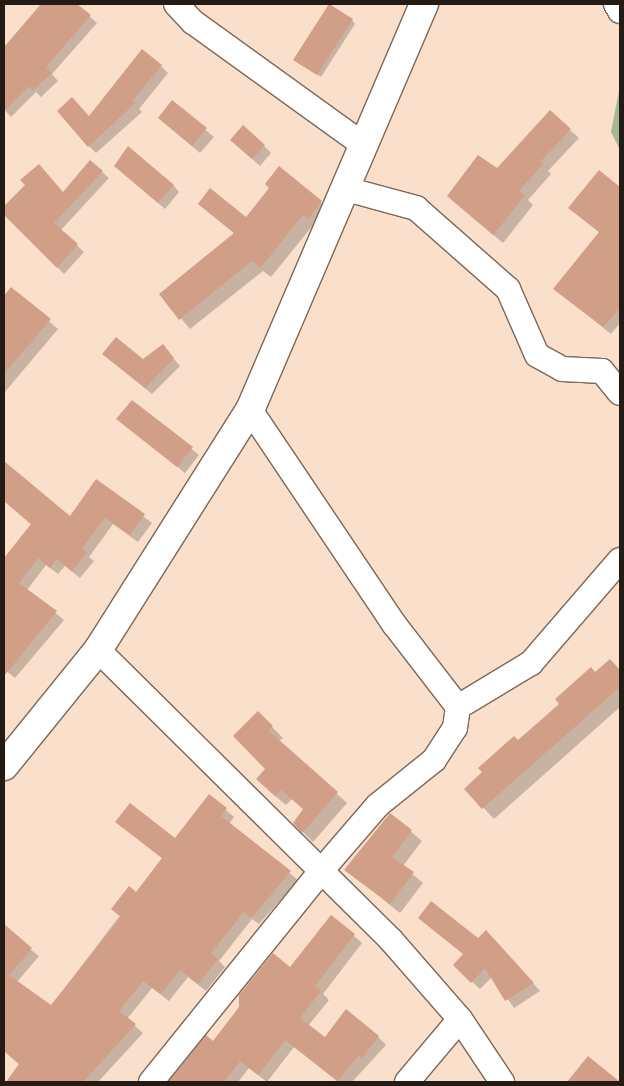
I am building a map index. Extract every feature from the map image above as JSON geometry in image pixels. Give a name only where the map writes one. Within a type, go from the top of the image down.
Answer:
[{"type":"street","points":[[176,4],[193,22],[364,146]]},
{"type":"street","points":[[4,766],[98,650],[250,410],[424,4]]},
{"type":"street","points":[[616,4],[620,11]]},
{"type":"street","points":[[346,189],[416,208],[508,288],[538,355],[562,369],[602,371],[620,393]]},
{"type":"street","points":[[151,1082],[321,871],[378,805],[434,760],[455,728],[458,707],[351,562],[250,410]]},
{"type":"street","points":[[458,707],[531,663],[620,560]]},
{"type":"street","points":[[98,650],[391,940],[460,1019],[502,1082]]},
{"type":"street","points":[[407,1082],[460,1019]]},
{"type":"green space","points":[[620,86],[620,150],[611,132]]},
{"type":"building","points":[[41,4],[77,4],[91,15],[46,67],[52,73],[33,90],[29,86],[4,111],[4,47]]},
{"type":"building","points":[[329,4],[353,19],[317,75],[293,60]]},
{"type":"building","points":[[142,49],[162,65],[132,101],[135,103],[88,147],[57,111],[72,97],[89,116]]},
{"type":"building","points":[[172,100],[207,128],[192,146],[158,118]]},
{"type":"building","points":[[550,110],[571,129],[540,162],[543,164],[519,191],[525,195],[493,235],[447,196],[478,155],[497,168]]},
{"type":"building","points":[[243,125],[265,145],[252,159],[230,140]]},
{"type":"building","points":[[128,146],[174,185],[158,203],[114,166]]},
{"type":"building","points":[[90,160],[103,171],[54,223],[78,244],[57,268],[4,215],[4,206],[25,185],[20,180],[39,164],[63,192]]},
{"type":"building","points":[[279,166],[322,201],[308,219],[303,215],[260,268],[252,261],[179,320],[159,294],[234,233],[198,204],[210,188],[246,217],[269,188],[265,184]]},
{"type":"building","points":[[599,170],[620,187],[620,308],[603,327],[553,289],[599,232],[568,208]]},
{"type":"building","points":[[11,287],[51,319],[4,374],[4,296]]},
{"type":"building","points":[[116,337],[143,359],[163,344],[174,358],[145,388],[102,354]]},
{"type":"building","points":[[132,400],[193,447],[177,467],[116,419]]},
{"type":"building","points":[[4,461],[70,516],[96,479],[145,514],[130,535],[105,518],[82,548],[87,553],[72,571],[57,559],[50,568],[38,558],[19,583],[57,611],[4,676],[4,558],[31,524],[4,501]]},
{"type":"building","points":[[610,659],[620,670],[620,687],[482,809],[464,789],[482,772],[478,768],[514,736],[518,740],[559,704],[555,699],[591,667],[595,672]]},
{"type":"building","points":[[258,711],[273,726],[269,731],[338,792],[302,833],[293,823],[303,809],[281,790],[275,796],[256,779],[265,769],[233,736]]},
{"type":"building","points":[[209,794],[227,808],[221,816],[291,871],[251,918],[244,912],[211,953],[218,959],[198,984],[180,970],[161,994],[143,981],[119,1011],[136,1024],[83,1082],[6,1082],[19,1064],[4,1051],[4,924],[32,948],[9,975],[51,1005],[121,917],[111,909],[129,886],[136,892],[162,858],[115,822],[130,803],[175,838]]},
{"type":"building","points":[[390,813],[412,830],[392,857],[414,872],[390,904],[344,870]]},
{"type":"building","points":[[431,901],[478,938],[486,930],[534,983],[505,1001],[485,968],[471,983],[453,965],[463,954],[418,918]]},
{"type":"building","points":[[331,915],[355,934],[315,986],[321,991],[300,1018],[325,1037],[346,1009],[379,1036],[362,1058],[359,1055],[338,1081],[285,1040],[258,1075],[240,1061],[224,1082],[168,1082],[206,1035],[213,1041],[239,1007],[239,995],[273,953],[290,967]]},
{"type":"building","points":[[588,1056],[620,1082],[567,1082]]}]
